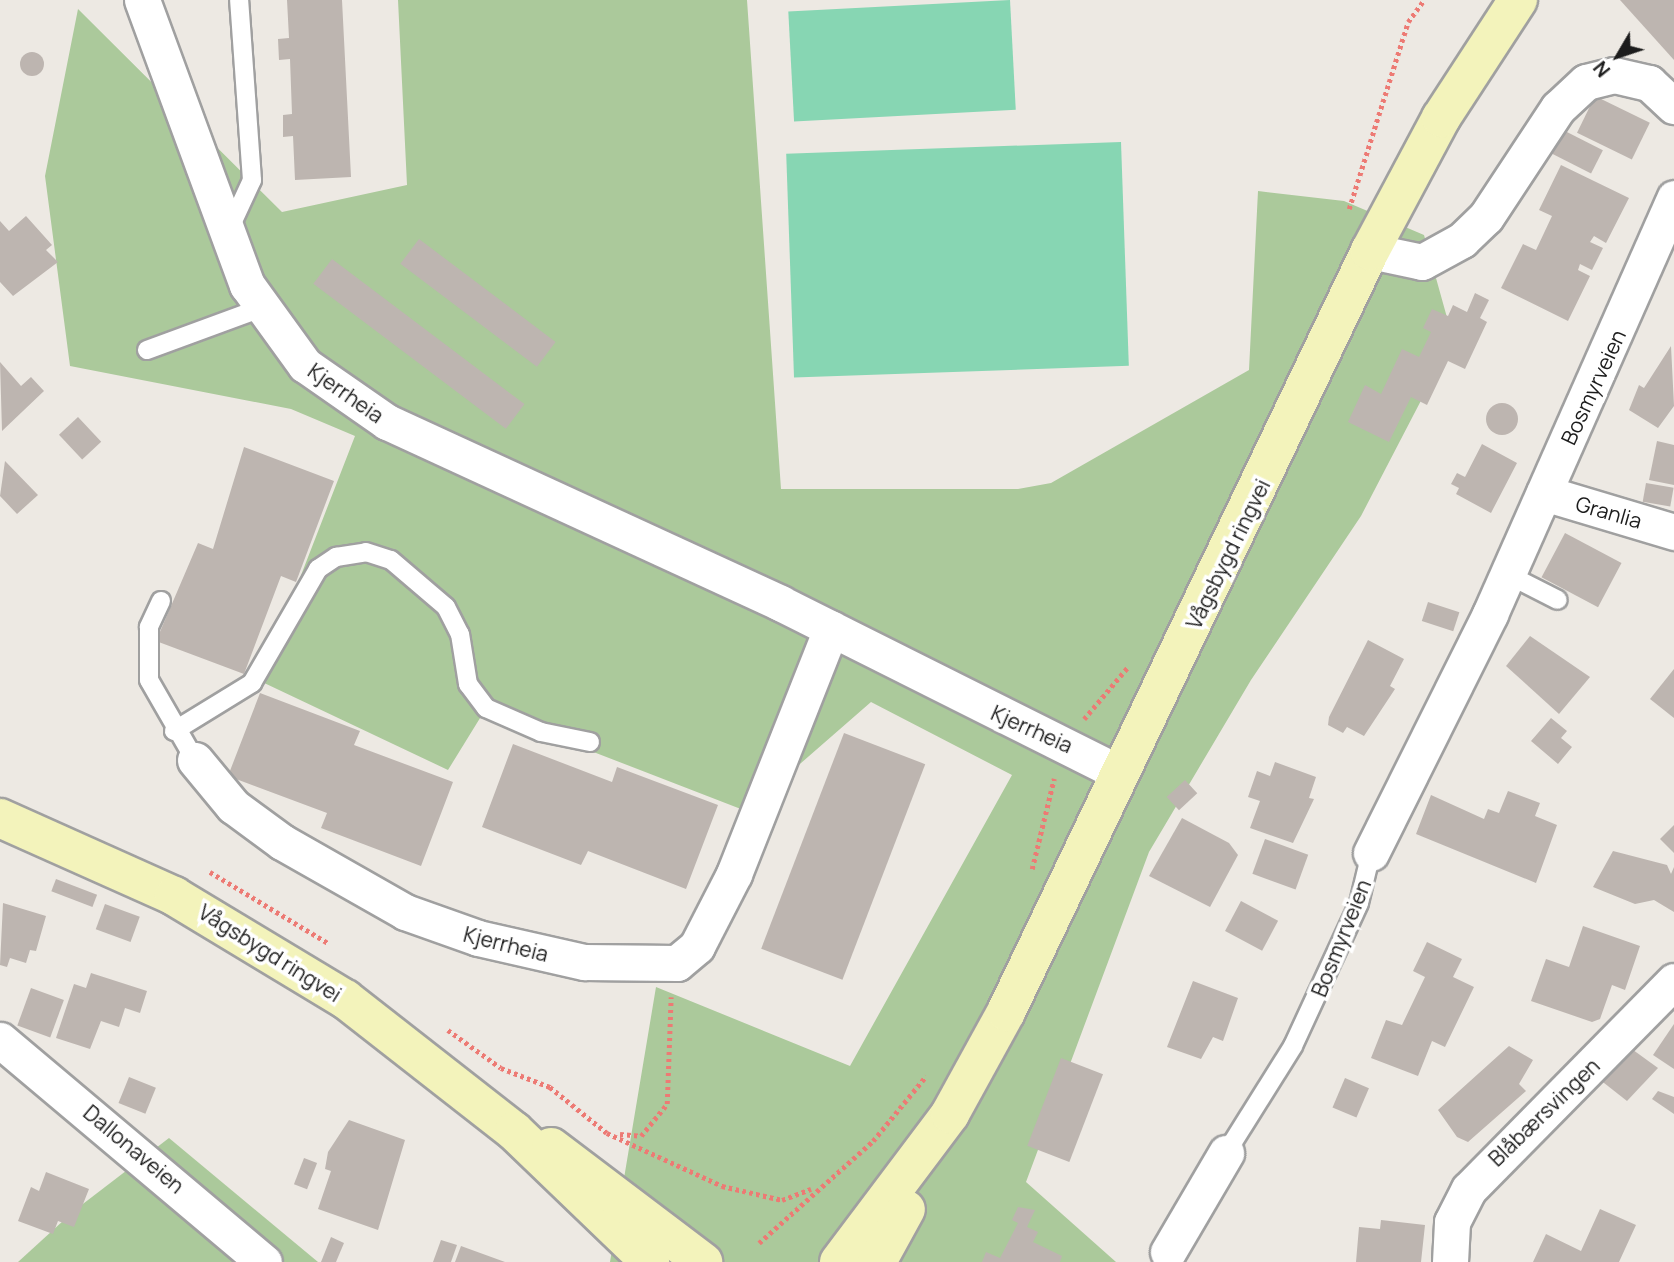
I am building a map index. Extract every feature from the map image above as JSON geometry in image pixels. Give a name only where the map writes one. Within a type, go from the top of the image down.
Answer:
[{"type":"street","name":"Vågsbygd ringvei","points":[[839,1262],[950,1114],[1006,1012],[1370,251],[1441,118],[1518,0]]},
{"type":"street","name":"Kjerrheia","points":[[137,3],[227,234],[261,308],[305,365],[387,422],[831,629],[977,705],[1066,743],[1120,773]]},
{"type":"street","points":[[1370,251],[1422,262],[1462,240],[1486,217],[1558,108],[1586,82],[1614,75],[1649,83],[1674,106]]},
{"type":"street","name":"Bosmyrveien","points":[[1371,853],[1544,493],[1674,198]]},
{"type":"street","name":"Granlia","points":[[1544,493],[1674,532]]},
{"type":"street","points":[[677,963],[697,946],[734,874],[831,629]]},
{"type":"street","name":"Kjerrheia","points":[[195,760],[233,806],[262,827],[335,877],[405,912],[478,938],[584,962],[677,963]]},
{"type":"street","name":"Vågsbygd ringvei","points":[[0,818],[111,865],[254,939],[355,1006],[514,1131],[650,1262]]},
{"type":"street","name":"Blåbærsvingen","points":[[1450,1262],[1452,1222],[1469,1189],[1674,981]]},
{"type":"street","name":"Dallonaveien","points":[[0,1040],[264,1262]]},
{"type":"street","name":"Vågsbygd ringvei","points":[[877,1262],[942,1147],[950,1114]]},
{"type":"street","name":"Vågsbygd ringvei","points":[[514,1131],[553,1148],[703,1262]]},
{"type":"street","name":"Bosmyrveien","points":[[1168,1252],[1226,1153]]},
{"type":"lane","points":[[227,234],[252,180],[239,0]]},
{"type":"lane","points":[[147,350],[261,308]]},
{"type":"lane","points":[[174,731],[252,682],[318,569],[337,556],[366,552],[391,560],[446,607],[460,634],[468,684],[486,708],[541,732],[590,743]]},
{"type":"lane","points":[[1505,573],[1558,600]]},
{"type":"lane","name":"Kjerrheia","points":[[160,601],[146,653],[149,680],[174,731],[195,760]]},
{"type":"lane","name":"Bosmyrveien","points":[[1226,1153],[1293,1046],[1359,903],[1371,853]]},
{"type":"path","points":[[1345,218],[1408,22],[1424,0]]},
{"type":"path","points":[[1030,880],[1066,743],[1136,656]]},
{"type":"path","points":[[619,1134],[641,1136],[667,1104],[677,963]]},
{"type":"path","points":[[759,1243],[873,1141],[933,1065]]},
{"type":"green space","points":[[398,0],[747,0],[781,489],[1018,489],[1051,483],[1249,370],[1258,191],[1344,201],[1424,235],[1453,339],[1361,516],[1251,680],[1149,852],[1026,1182],[1116,1262],[610,1262],[656,987],[850,1066],[1012,775],[871,702],[746,811],[485,710],[448,770],[260,681],[355,436],[291,409],[70,366],[45,176],[78,9],[282,212],[407,185]]},
{"type":"green space","points":[[1010,0],[1016,110],[794,121],[788,12]]},
{"type":"green space","points":[[1121,142],[1129,366],[794,378],[786,154]]},
{"type":"green space","points":[[169,1138],[318,1262],[18,1262],[75,1210]]},
{"type":"building","points":[[287,0],[342,0],[351,177],[295,180],[293,136],[283,137],[283,115],[292,114],[290,59],[279,60],[278,39],[289,38]]},
{"type":"building","points":[[1620,0],[1674,0],[1674,60]]},
{"type":"building","points":[[32,52],[43,59],[44,64],[37,75],[32,76],[21,69],[20,64],[27,53]]},
{"type":"building","points":[[1595,96],[1650,123],[1632,160],[1577,133]]},
{"type":"building","points":[[1561,129],[1603,150],[1591,174],[1549,152]]},
{"type":"building","points":[[1561,165],[1629,198],[1606,243],[1594,236],[1590,242],[1603,248],[1592,270],[1580,264],[1578,270],[1590,276],[1568,321],[1501,288],[1523,244],[1536,250],[1552,216],[1539,210]]},
{"type":"building","points":[[26,216],[52,245],[46,250],[58,262],[13,296],[0,282],[0,221],[9,231]]},
{"type":"building","points":[[419,239],[556,342],[537,367],[400,264]]},
{"type":"building","points":[[332,259],[524,404],[506,429],[313,284]]},
{"type":"building","points":[[1475,293],[1489,300],[1480,318],[1487,322],[1465,369],[1448,361],[1427,405],[1411,397],[1389,442],[1348,422],[1365,385],[1381,394],[1402,349],[1419,357],[1431,332],[1423,328],[1432,309],[1448,316],[1453,305],[1467,312]]},
{"type":"building","points":[[1671,346],[1674,406],[1658,428],[1629,410],[1639,385],[1644,388]]},
{"type":"building","points":[[0,362],[21,386],[31,377],[44,391],[2,431]]},
{"type":"building","points":[[1502,403],[1513,408],[1518,419],[1513,430],[1502,435],[1491,430],[1486,419],[1491,408]]},
{"type":"building","points":[[78,417],[101,442],[82,460],[59,435]]},
{"type":"building","points":[[1657,441],[1674,445],[1674,485],[1649,480]]},
{"type":"building","points":[[1482,444],[1517,463],[1491,513],[1456,494],[1459,488],[1451,484],[1457,473],[1465,477]]},
{"type":"building","points":[[244,447],[334,481],[296,582],[281,576],[244,674],[156,641],[198,543],[213,549]]},
{"type":"building","points":[[5,461],[38,495],[17,514],[0,496]]},
{"type":"building","points":[[1646,483],[1674,488],[1670,507],[1643,502]]},
{"type":"building","points":[[1565,533],[1622,563],[1598,607],[1542,577]]},
{"type":"building","points":[[1428,602],[1459,612],[1453,631],[1422,621]]},
{"type":"building","points":[[1530,636],[1590,677],[1559,714],[1506,666]]},
{"type":"building","points":[[1368,640],[1404,659],[1390,686],[1395,689],[1364,736],[1347,727],[1343,733],[1328,725],[1329,717]]},
{"type":"building","points":[[1674,669],[1674,718],[1650,699]]},
{"type":"building","points":[[260,693],[360,731],[354,745],[453,782],[421,866],[321,828],[327,813],[228,776]]},
{"type":"building","points":[[1551,718],[1567,731],[1561,738],[1572,747],[1558,764],[1531,741]]},
{"type":"building","points":[[844,733],[925,764],[842,980],[761,949]]},
{"type":"building","points":[[513,744],[612,782],[617,767],[718,805],[686,889],[588,851],[581,865],[482,827]]},
{"type":"building","points":[[1275,762],[1316,777],[1309,798],[1314,799],[1293,843],[1250,828],[1260,801],[1248,797],[1257,771],[1270,776]]},
{"type":"building","points":[[1185,780],[1197,793],[1179,810],[1167,797]]},
{"type":"building","points":[[1508,791],[1540,803],[1535,816],[1557,825],[1536,883],[1416,834],[1431,795],[1484,819],[1488,809],[1499,813]]},
{"type":"building","points":[[1182,818],[1229,843],[1238,855],[1210,907],[1149,876]]},
{"type":"building","points":[[1674,825],[1674,853],[1660,839]]},
{"type":"building","points":[[1265,839],[1308,855],[1296,890],[1252,874]]},
{"type":"building","points":[[1613,851],[1667,865],[1671,874],[1674,867],[1674,912],[1654,900],[1635,904],[1593,887]]},
{"type":"building","points":[[56,879],[97,895],[92,907],[51,891]]},
{"type":"building","points":[[1241,901],[1278,921],[1262,951],[1225,931]]},
{"type":"building","points":[[3,903],[46,916],[36,951],[30,950],[26,963],[10,958],[7,967],[0,965]]},
{"type":"building","points":[[105,904],[140,917],[131,942],[96,929]]},
{"type":"building","points":[[1583,926],[1640,946],[1625,990],[1612,985],[1600,1019],[1592,1022],[1531,1001],[1546,959],[1569,967]]},
{"type":"building","points":[[1427,942],[1462,959],[1453,977],[1474,987],[1445,1047],[1432,1041],[1418,1076],[1371,1058],[1386,1020],[1402,1025],[1425,977],[1413,971]]},
{"type":"building","points":[[91,973],[147,991],[140,1013],[125,1008],[119,1027],[101,1021],[90,1049],[56,1038],[74,984],[86,988]]},
{"type":"building","points":[[1193,981],[1238,998],[1223,1041],[1213,1037],[1201,1059],[1167,1047]]},
{"type":"building","points":[[31,988],[64,1000],[50,1038],[17,1026]]},
{"type":"building","points":[[1674,1024],[1674,1069],[1653,1055]]},
{"type":"building","points":[[1509,1046],[1533,1060],[1519,1084],[1526,1091],[1468,1142],[1457,1137],[1438,1110]]},
{"type":"building","points":[[1629,1047],[1658,1068],[1627,1101],[1599,1079]]},
{"type":"building","points":[[1061,1058],[1103,1074],[1069,1162],[1027,1146]]},
{"type":"building","points":[[129,1077],[156,1088],[145,1114],[119,1103]]},
{"type":"building","points":[[1345,1078],[1369,1088],[1356,1118],[1332,1107]]},
{"type":"building","points":[[1658,1091],[1674,1097],[1674,1114],[1652,1099]]},
{"type":"building","points":[[349,1120],[405,1140],[378,1230],[318,1209],[331,1171],[325,1169],[328,1152]]},
{"type":"building","points":[[304,1158],[317,1163],[307,1189],[294,1184]]},
{"type":"building","points":[[46,1172],[89,1189],[74,1227],[58,1221],[53,1234],[18,1221],[31,1187],[39,1191]]},
{"type":"building","points":[[1018,1207],[1035,1210],[1027,1227],[1038,1232],[1033,1242],[1062,1256],[1060,1262],[982,1262],[986,1252],[1000,1258],[1018,1223],[1012,1220]]},
{"type":"building","points":[[1600,1209],[1636,1225],[1619,1262],[1533,1262],[1546,1234],[1581,1251]]},
{"type":"building","points":[[1381,1220],[1425,1225],[1421,1262],[1356,1262],[1359,1227],[1380,1229]]},
{"type":"building","points":[[331,1237],[344,1243],[336,1262],[321,1262]]},
{"type":"building","points":[[441,1240],[457,1245],[451,1262],[433,1262]]},
{"type":"building","points":[[461,1246],[505,1262],[455,1262]]}]
